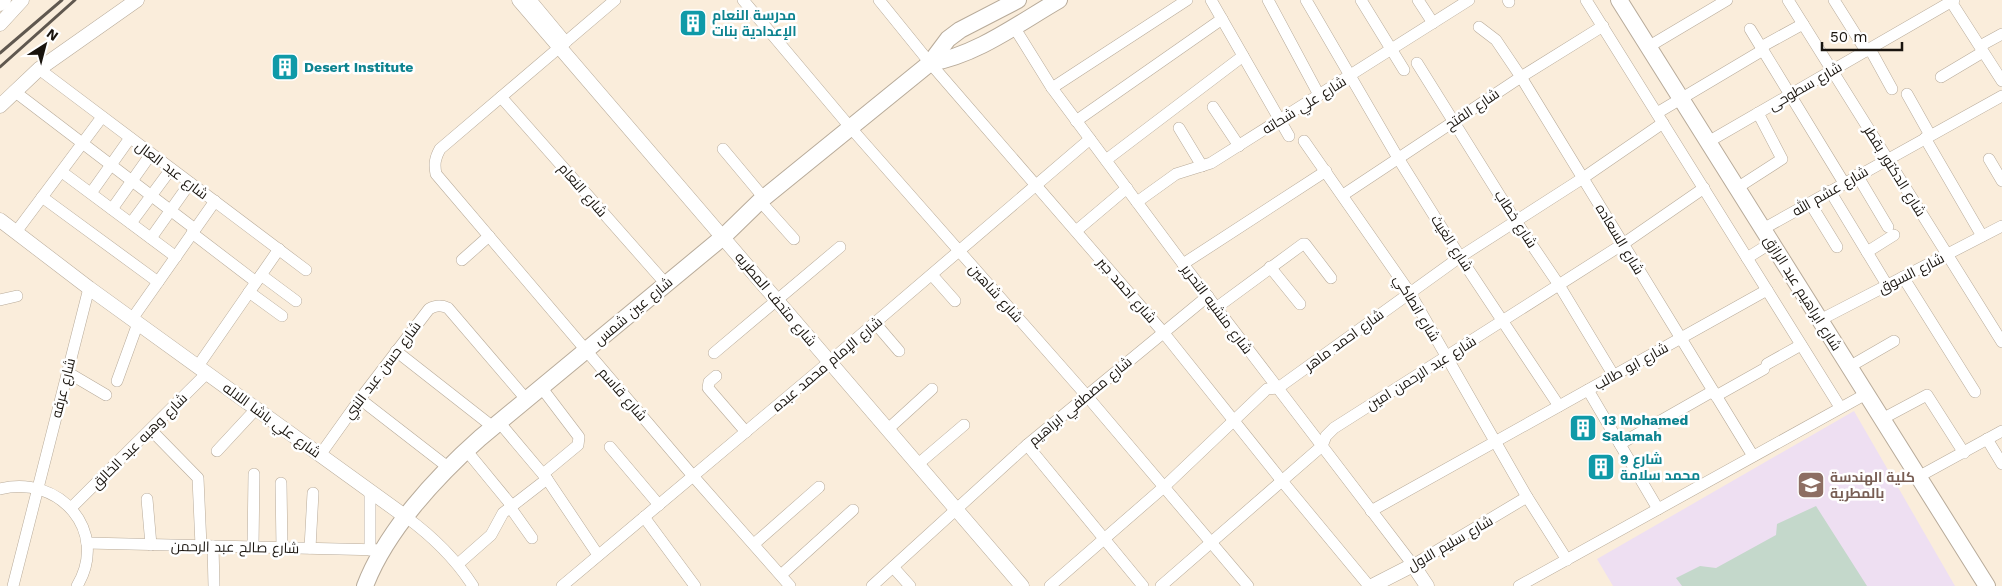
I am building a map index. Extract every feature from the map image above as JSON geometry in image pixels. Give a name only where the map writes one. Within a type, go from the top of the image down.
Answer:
[{"type":"main road","name":"شارع عين شمس","points":[[365,586],[376,550],[466,450],[723,237],[762,199],[930,63],[948,39],[960,30],[1018,0]]},
{"type":"main road","name":"شارع عين شمس","points":[[930,63],[949,60],[962,54],[1014,27],[1059,0]]},
{"type":"main road","name":"شارع ابراهيم عبد الرازق","points":[[1619,0],[1987,586]]},
{"type":"street","points":[[0,4],[4,0]]},
{"type":"street","points":[[0,24],[22,0]]},
{"type":"street","points":[[0,106],[39,69],[137,0]]},
{"type":"street","name":"شارع متحف المطريه","points":[[519,0],[530,6],[776,301],[1022,586]]},
{"type":"street","points":[[501,97],[615,0]]},
{"type":"street","name":"شارع شاهين","points":[[743,0],[850,128],[1086,395],[1248,586]]},
{"type":"street","name":"شارع احمد جبر","points":[[879,0],[930,63],[1163,332],[1282,481],[1370,586]]},
{"type":"street","points":[[1052,88],[1187,0]]},
{"type":"street","points":[[1211,0],[1289,136]]},
{"type":"street","points":[[1268,0],[1319,95]]},
{"type":"street","name":"شارع الغيث","points":[[1306,0],[1398,158],[1460,257],[1559,406]]},
{"type":"street","points":[[1361,0],[1404,70]]},
{"type":"street","points":[[1418,0],[1433,24]]},
{"type":"street","name":"شارع ابراهيم عبد الرازق","points":[[1586,0],[1840,407]]},
{"type":"street","points":[[1648,46],[1727,0]]},
{"type":"street","name":"شارع الدكتور بقطر","points":[[1788,0],[2002,342]]},
{"type":"street","points":[[1834,0],[1892,89]]},
{"type":"street","points":[[1952,1],[2002,81]]},
{"type":"street","name":"شارع سطوحى","points":[[1708,142],[1952,1]]},
{"type":"street","name":"شارع علي شحاته","points":[[1137,202],[1176,174],[1208,165],[1239,146],[1433,24],[1462,2]]},
{"type":"street","points":[[1076,121],[1222,19]]},
{"type":"street","name":"شارع احمد ماهر","points":[[1050,586],[1165,486],[1236,421],[1267,389],[1278,388],[1460,257],[1583,178],[1660,118],[1681,98],[1803,24]]},
{"type":"street","name":"شارع الفتح","points":[[1343,194],[1521,77],[1603,26]]},
{"type":"street","name":"شارع منشيه التحرير","points":[[1014,27],[1052,88],[1090,140],[1427,586]]},
{"type":"street","name":"شارع السعاده","points":[[1479,27],[1496,40],[1521,77],[1753,456]]},
{"type":"street","points":[[1750,29],[1844,183]]},
{"type":"street","points":[[1941,78],[2002,34]]},
{"type":"street","points":[[1106,160],[1243,56]]},
{"type":"street","name":"شارع خطاب","points":[[1417,63],[1559,285],[1614,376]]},
{"type":"street","name":"شارع عبد العال","points":[[39,69],[306,270]]},
{"type":"street","points":[[14,91],[132,180],[193,231],[258,279],[296,301]]},
{"type":"street","points":[[1906,94],[1982,236]]},
{"type":"street","name":"شارع عشم الله","points":[[1747,258],[1767,236],[1810,203],[1857,175],[2002,96]]},
{"type":"street","name":"شارع قاسم","points":[[501,97],[440,150],[435,157],[434,166],[436,174],[693,476],[790,586]]},
{"type":"street","name":"شارع النعام","points":[[501,97],[666,284]]},
{"type":"street","points":[[1213,107],[1239,146]]},
{"type":"street","points":[[1737,188],[1782,159],[1758,113]]},
{"type":"street","points":[[15,233],[102,117]]},
{"type":"street","points":[[1179,128],[1202,166]]},
{"type":"street","points":[[91,193],[130,138]]},
{"type":"street","name":"شارع الإمام محمد عبده","points":[[562,586],[1090,140]]},
{"type":"street","name":"شارع انطاكي","points":[[1304,141],[1343,194],[1410,293],[1527,498],[1566,560]]},
{"type":"street","points":[[723,148],[794,238]]},
{"type":"street","points":[[112,209],[151,154]]},
{"type":"street","points":[[1988,159],[2002,181]]},
{"type":"street","points":[[131,223],[171,169]]},
{"type":"street","points":[[1183,264],[1326,171]]},
{"type":"street","points":[[62,172],[176,256]]},
{"type":"street","points":[[1857,175],[1891,231],[1867,252]]},
{"type":"street","points":[[151,238],[190,183]]},
{"type":"street","points":[[1076,231],[1127,188]]},
{"type":"street","name":"شارع عبد الرحمن امين","points":[[1161,586],[1322,446],[1326,436],[1334,428],[1447,358],[1623,244],[1704,188]]},
{"type":"street","points":[[1830,191],[1887,286]]},
{"type":"street","points":[[42,198],[158,282]]},
{"type":"street","points":[[117,381],[135,321],[158,282],[215,201]]},
{"type":"street","points":[[1810,203],[1837,247]]},
{"type":"street","name":"شارع علي باشا اللاله","points":[[0,220],[88,288],[406,516],[439,544],[458,564],[472,586]]},
{"type":"street","name":"شارع علي باشا اللاله","points":[[0,224],[15,233]]},
{"type":"street","name":"شارع السوق","points":[[1820,320],[2002,226]]},
{"type":"street","points":[[462,260],[489,236]]},
{"type":"street","points":[[1216,308],[1301,245],[1305,244],[1331,278]]},
{"type":"street","points":[[714,353],[840,247]]},
{"type":"street","name":"شارع وهبه عبد الخالق","points":[[71,508],[151,430],[202,370],[249,292],[279,249]]},
{"type":"street","points":[[1270,267],[1300,304]]},
{"type":"street","points":[[932,275],[955,301]]},
{"type":"street","points":[[1903,277],[1975,392]]},
{"type":"street","name":"شارع عرفه","points":[[13,586],[88,288]]},
{"type":"street","name":"شارع ابو طالب","points":[[1371,511],[1767,290]]},
{"type":"street","points":[[249,292],[282,316]]},
{"type":"street","points":[[0,300],[17,296]]},
{"type":"street","name":"شارع مصطفي ابراهيم","points":[[872,586],[1027,445],[1208,296]]},
{"type":"street","name":"شارع حسن عبد النبي","points":[[320,455],[396,351],[429,309],[435,305],[442,305],[453,313],[526,399]]},
{"type":"street","points":[[875,323],[899,351]]},
{"type":"street","points":[[1849,367],[1894,341]]},
{"type":"street","points":[[1620,444],[1765,367],[1801,345]]},
{"type":"street","points":[[396,351],[496,424],[545,477],[598,555]]},
{"type":"street","points":[[67,372],[106,395]]},
{"type":"street","points":[[716,376],[709,382],[708,388],[746,432]]},
{"type":"street","points":[[458,564],[491,535],[499,518],[578,445],[579,437],[541,387]]},
{"type":"street","points":[[887,430],[932,389]]},
{"type":"street","points":[[1588,390],[1658,509]]},
{"type":"street","points":[[1519,586],[1866,394]]},
{"type":"street","points":[[1882,419],[1927,395],[1964,453]]},
{"type":"street","points":[[360,398],[449,468]]},
{"type":"street","points":[[217,451],[256,409]]},
{"type":"street","points":[[917,465],[964,425]]},
{"type":"street","points":[[151,430],[196,474],[199,481],[201,546]]},
{"type":"street","points":[[1918,477],[2002,431]]},
{"type":"street","points":[[1987,440],[2002,464]]},
{"type":"street","points":[[1027,445],[1143,586]]},
{"type":"street","points":[[610,448],[659,505]]},
{"type":"street","points":[[466,450],[511,507],[532,538]]},
{"type":"street","points":[[253,547],[254,474]]},
{"type":"street","points":[[282,483],[282,548]]},
{"type":"street","points":[[0,488],[25,485],[38,488],[56,496],[71,508],[81,525],[87,543],[87,561],[82,578],[77,586]]},
{"type":"street","points":[[754,544],[819,487]]},
{"type":"street","points":[[370,492],[376,550]]},
{"type":"street","points":[[310,548],[314,493]]},
{"type":"street","name":"شارع سليم الاول","points":[[1370,586],[1413,565],[1527,498]]},
{"type":"street","points":[[147,499],[152,545]]},
{"type":"street","points":[[781,575],[853,510]]},
{"type":"street","points":[[644,517],[695,586]]},
{"type":"street","name":"شارع صالح عبد الرحمن","points":[[87,543],[376,550]]},
{"type":"street","points":[[213,546],[214,586]]},
{"type":"street","points":[[893,567],[910,586]]},
{"type":"shaded area","name":"كلية الهندسة بالمطرية","points":[[1854,411],[1955,586],[1613,586],[1597,559]]},
{"type":"green space","points":[[1816,506],[1867,586],[1682,586],[1676,578],[1700,566],[1716,568],[1776,535],[1777,524]]},
{"type":"railway","points":[[0,53],[62,0]]},
{"type":"railway","points":[[0,67],[75,0]]},
{"type":"place","name":"مدرسة النعام الإعدادية بنات","points":[[693,23]]},
{"type":"place","name":"Desert Institute","points":[[285,67]]},
{"type":"place","name":"13 Mohamed Salamah","points":[[1583,428]]},
{"type":"place","name":"9 شارع محمد سلامة","points":[[1601,467]]},
{"type":"place","name":"كلية الهندسة بالمطرية","points":[[1811,485]]}]
